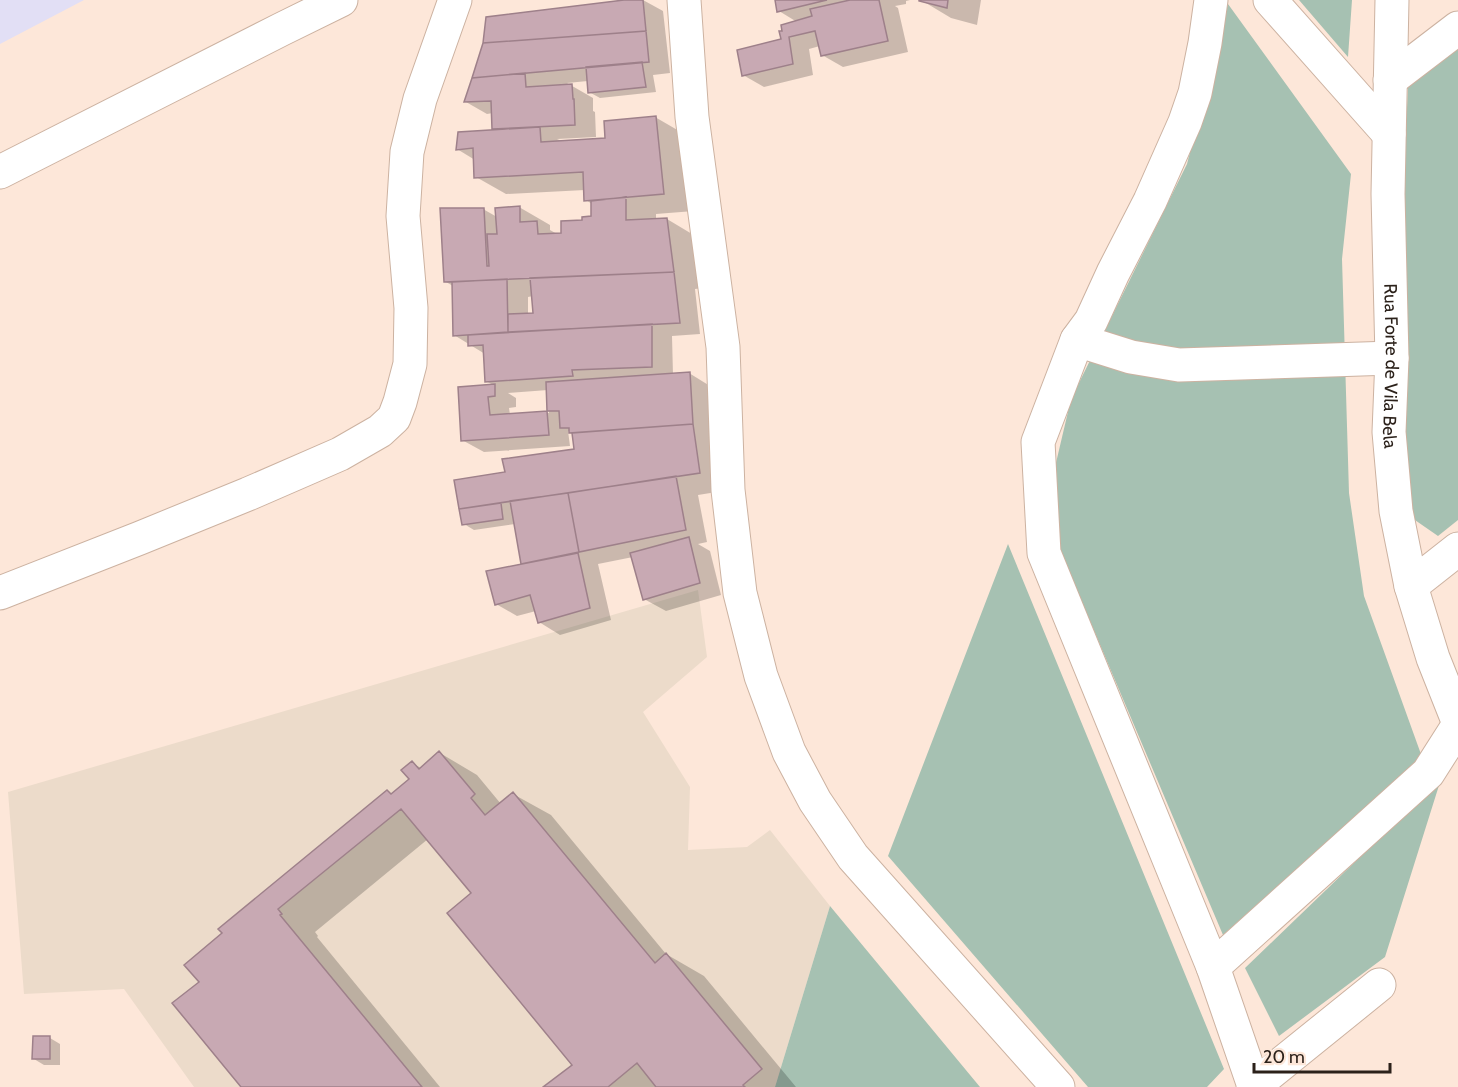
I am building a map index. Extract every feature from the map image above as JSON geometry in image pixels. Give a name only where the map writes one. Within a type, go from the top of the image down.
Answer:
[{"type":"street","points":[[0,172],[342,0]]},
{"type":"street","points":[[0,593],[151,534],[340,454],[380,431],[394,418],[410,364],[411,308],[403,216],[407,152],[420,99],[455,0]]},
{"type":"street","points":[[684,0],[692,117],[723,347],[725,428],[740,593],[761,676],[789,752],[815,801],[853,857],[1058,1087]]},
{"type":"street","points":[[1211,0],[1195,93],[1185,122],[1150,201],[1091,321],[1077,340],[1038,442],[1044,553],[1213,967],[1254,1086],[1378,985]]},
{"type":"street","points":[[1270,0],[1389,134]]},
{"type":"street","name":"Rua Forte de Vila Bela","points":[[1392,0],[1388,194],[1392,358],[1389,432],[1396,511],[1411,586],[1433,658],[1458,724]]},
{"type":"street","points":[[1390,80],[1458,28]]},
{"type":"street","points":[[1077,340],[1131,357],[1179,365],[1392,358]]},
{"type":"street","points":[[1411,586],[1458,549]]},
{"type":"street","points":[[1213,967],[1428,773],[1458,724]]},
{"type":"shaded area","points":[[0,0],[84,0],[0,44]]},
{"type":"shaded area","points":[[698,590],[707,657],[643,712],[690,787],[688,850],[747,847],[770,830],[830,906],[775,1087],[194,1087],[124,989],[24,994],[8,792]]},
{"type":"green space","points":[[1299,0],[1352,0],[1348,57]]},
{"type":"green space","points":[[1228,4],[1351,174],[1342,259],[1349,493],[1364,596],[1422,757],[1223,935],[1059,548],[1055,467],[1071,399],[1187,164]]},
{"type":"green space","points":[[1458,48],[1458,520],[1438,536],[1412,518],[1403,416],[1404,177],[1408,85]]},
{"type":"green space","points":[[1008,544],[1224,1069],[1207,1087],[1088,1087],[888,856]]},
{"type":"green space","points":[[1441,779],[1385,957],[1279,1036],[1245,968]]},
{"type":"green space","points":[[830,906],[980,1087],[775,1087]]},
{"type":"building","points":[[624,0],[643,0],[646,31],[483,43],[486,17]]},
{"type":"building","points":[[775,0],[827,0],[777,12]]},
{"type":"building","points":[[850,0],[879,0],[888,41],[821,56],[815,31],[789,37],[793,64],[742,76],[737,50],[781,39],[779,31],[782,31],[781,25],[812,16],[810,9]]},
{"type":"building","points":[[948,0],[947,8],[919,1]]},
{"type":"building","points":[[646,31],[649,62],[472,78],[483,43]]},
{"type":"building","points":[[642,62],[646,87],[588,93],[586,67]]},
{"type":"building","points":[[525,73],[526,87],[572,84],[575,125],[492,129],[491,101],[464,102],[472,78]]},
{"type":"building","points":[[656,116],[664,194],[584,201],[583,172],[474,178],[473,148],[456,150],[458,132],[540,127],[541,142],[605,138],[604,121]]},
{"type":"building","points":[[626,197],[626,220],[667,218],[674,272],[444,282],[440,208],[484,208],[487,266],[489,266],[487,234],[497,234],[495,208],[520,206],[520,222],[537,221],[538,234],[561,233],[561,221],[582,220],[582,217],[591,216],[591,201]]},
{"type":"building","points":[[674,272],[680,323],[508,332],[508,314],[533,313],[530,278]]},
{"type":"building","points":[[507,279],[508,332],[453,336],[452,282]]},
{"type":"building","points":[[652,324],[652,367],[572,370],[573,376],[485,382],[483,345],[468,346],[468,335]]},
{"type":"building","points":[[690,372],[693,424],[569,433],[569,428],[560,428],[559,411],[547,411],[546,382]]},
{"type":"building","points":[[495,384],[495,396],[488,397],[490,415],[547,411],[549,435],[461,441],[458,387]]},
{"type":"building","points":[[693,424],[700,473],[459,509],[454,480],[505,472],[502,459],[574,449],[572,433]]},
{"type":"building","points":[[676,476],[686,530],[579,552],[568,493]]},
{"type":"building","points":[[568,493],[579,552],[521,564],[510,501]]},
{"type":"building","points":[[501,503],[503,519],[462,525],[459,509]]},
{"type":"building","points":[[689,537],[700,583],[643,600],[630,553]]},
{"type":"building","points":[[578,553],[590,608],[538,623],[530,595],[495,605],[486,571]]},
{"type":"building","points":[[439,751],[475,794],[471,798],[485,815],[513,792],[655,963],[666,953],[762,1069],[743,1085],[745,1087],[656,1087],[637,1063],[608,1087],[543,1087],[572,1065],[447,913],[471,893],[401,809],[278,909],[282,914],[280,915],[422,1087],[241,1087],[172,1003],[199,982],[184,965],[222,933],[218,929],[387,790],[391,794],[409,779],[401,770],[412,761],[419,769]]},
{"type":"building","points":[[33,1036],[50,1036],[50,1059],[32,1059]]}]
